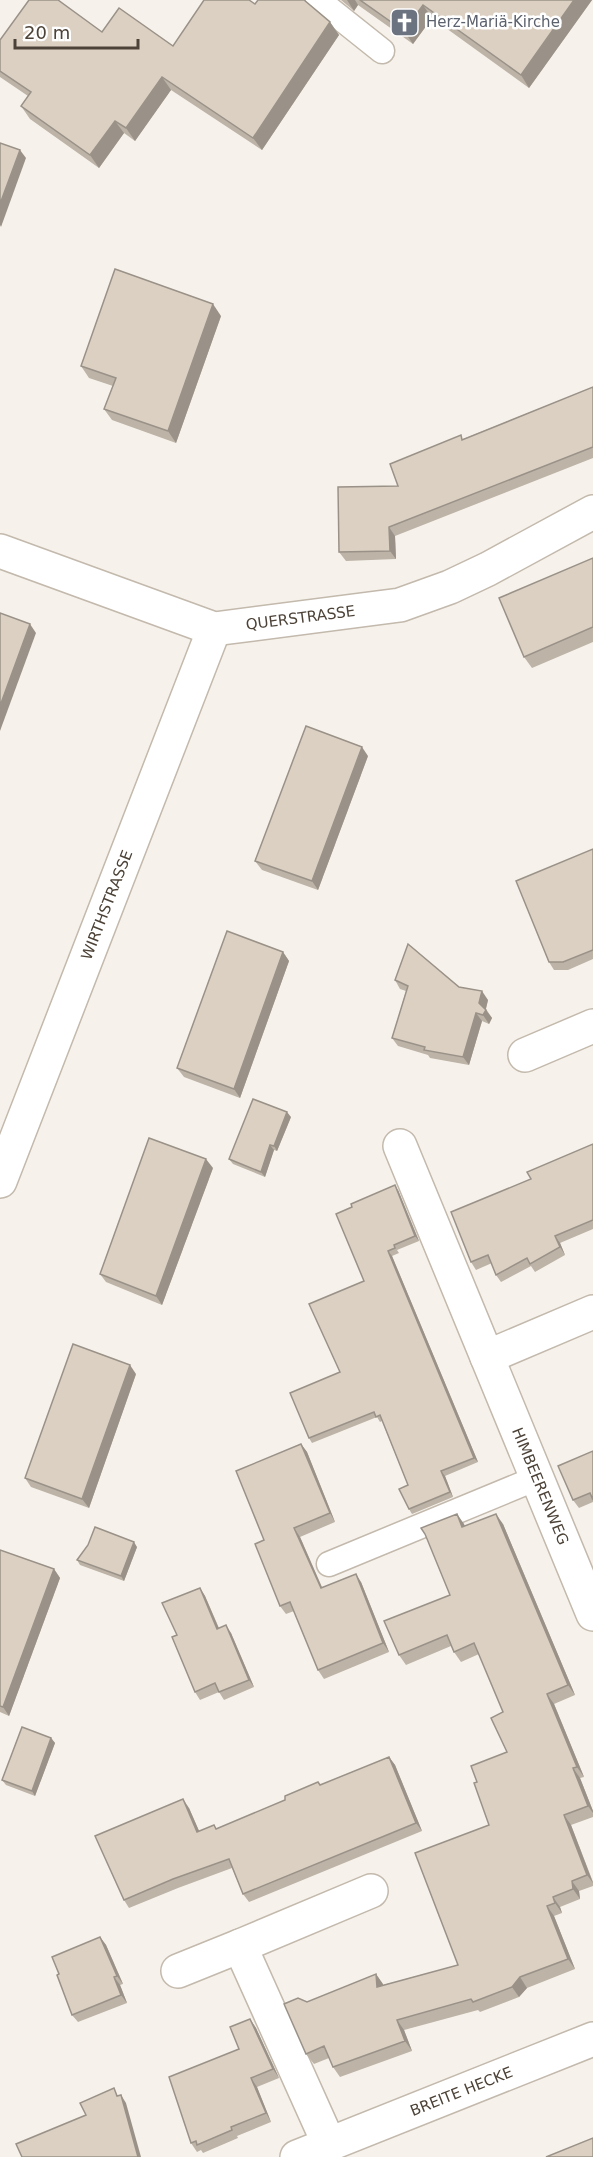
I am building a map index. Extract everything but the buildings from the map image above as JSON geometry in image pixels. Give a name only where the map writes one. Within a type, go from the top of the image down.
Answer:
[{"type":"street","name":"QUERSTRASSE","points":[[0,551],[214,628],[400,605],[479,574],[593,512]]},
{"type":"street","name":"WIRTHSTRASSE","points":[[0,1181],[214,628]]},
{"type":"street","points":[[525,1055],[593,1026]]},
{"type":"street","name":"HIMBEERENWEG","points":[[400,1146],[593,1614]]},
{"type":"street","points":[[487,1357],[593,1312]]},
{"type":"street","points":[[178,1971],[371,1891]]},
{"type":"street","points":[[240,1946],[332,2150]]},
{"type":"street","name":"BREITE HECKE","points":[[297,2157],[332,2150],[593,2039]]},
{"type":"lane","points":[[318,0],[382,51]]},
{"type":"lane","points":[[329,1564],[537,1478]]},
{"type":"place","name":"Herz-Mariä-Kirche","points":[[405,22]]}]
